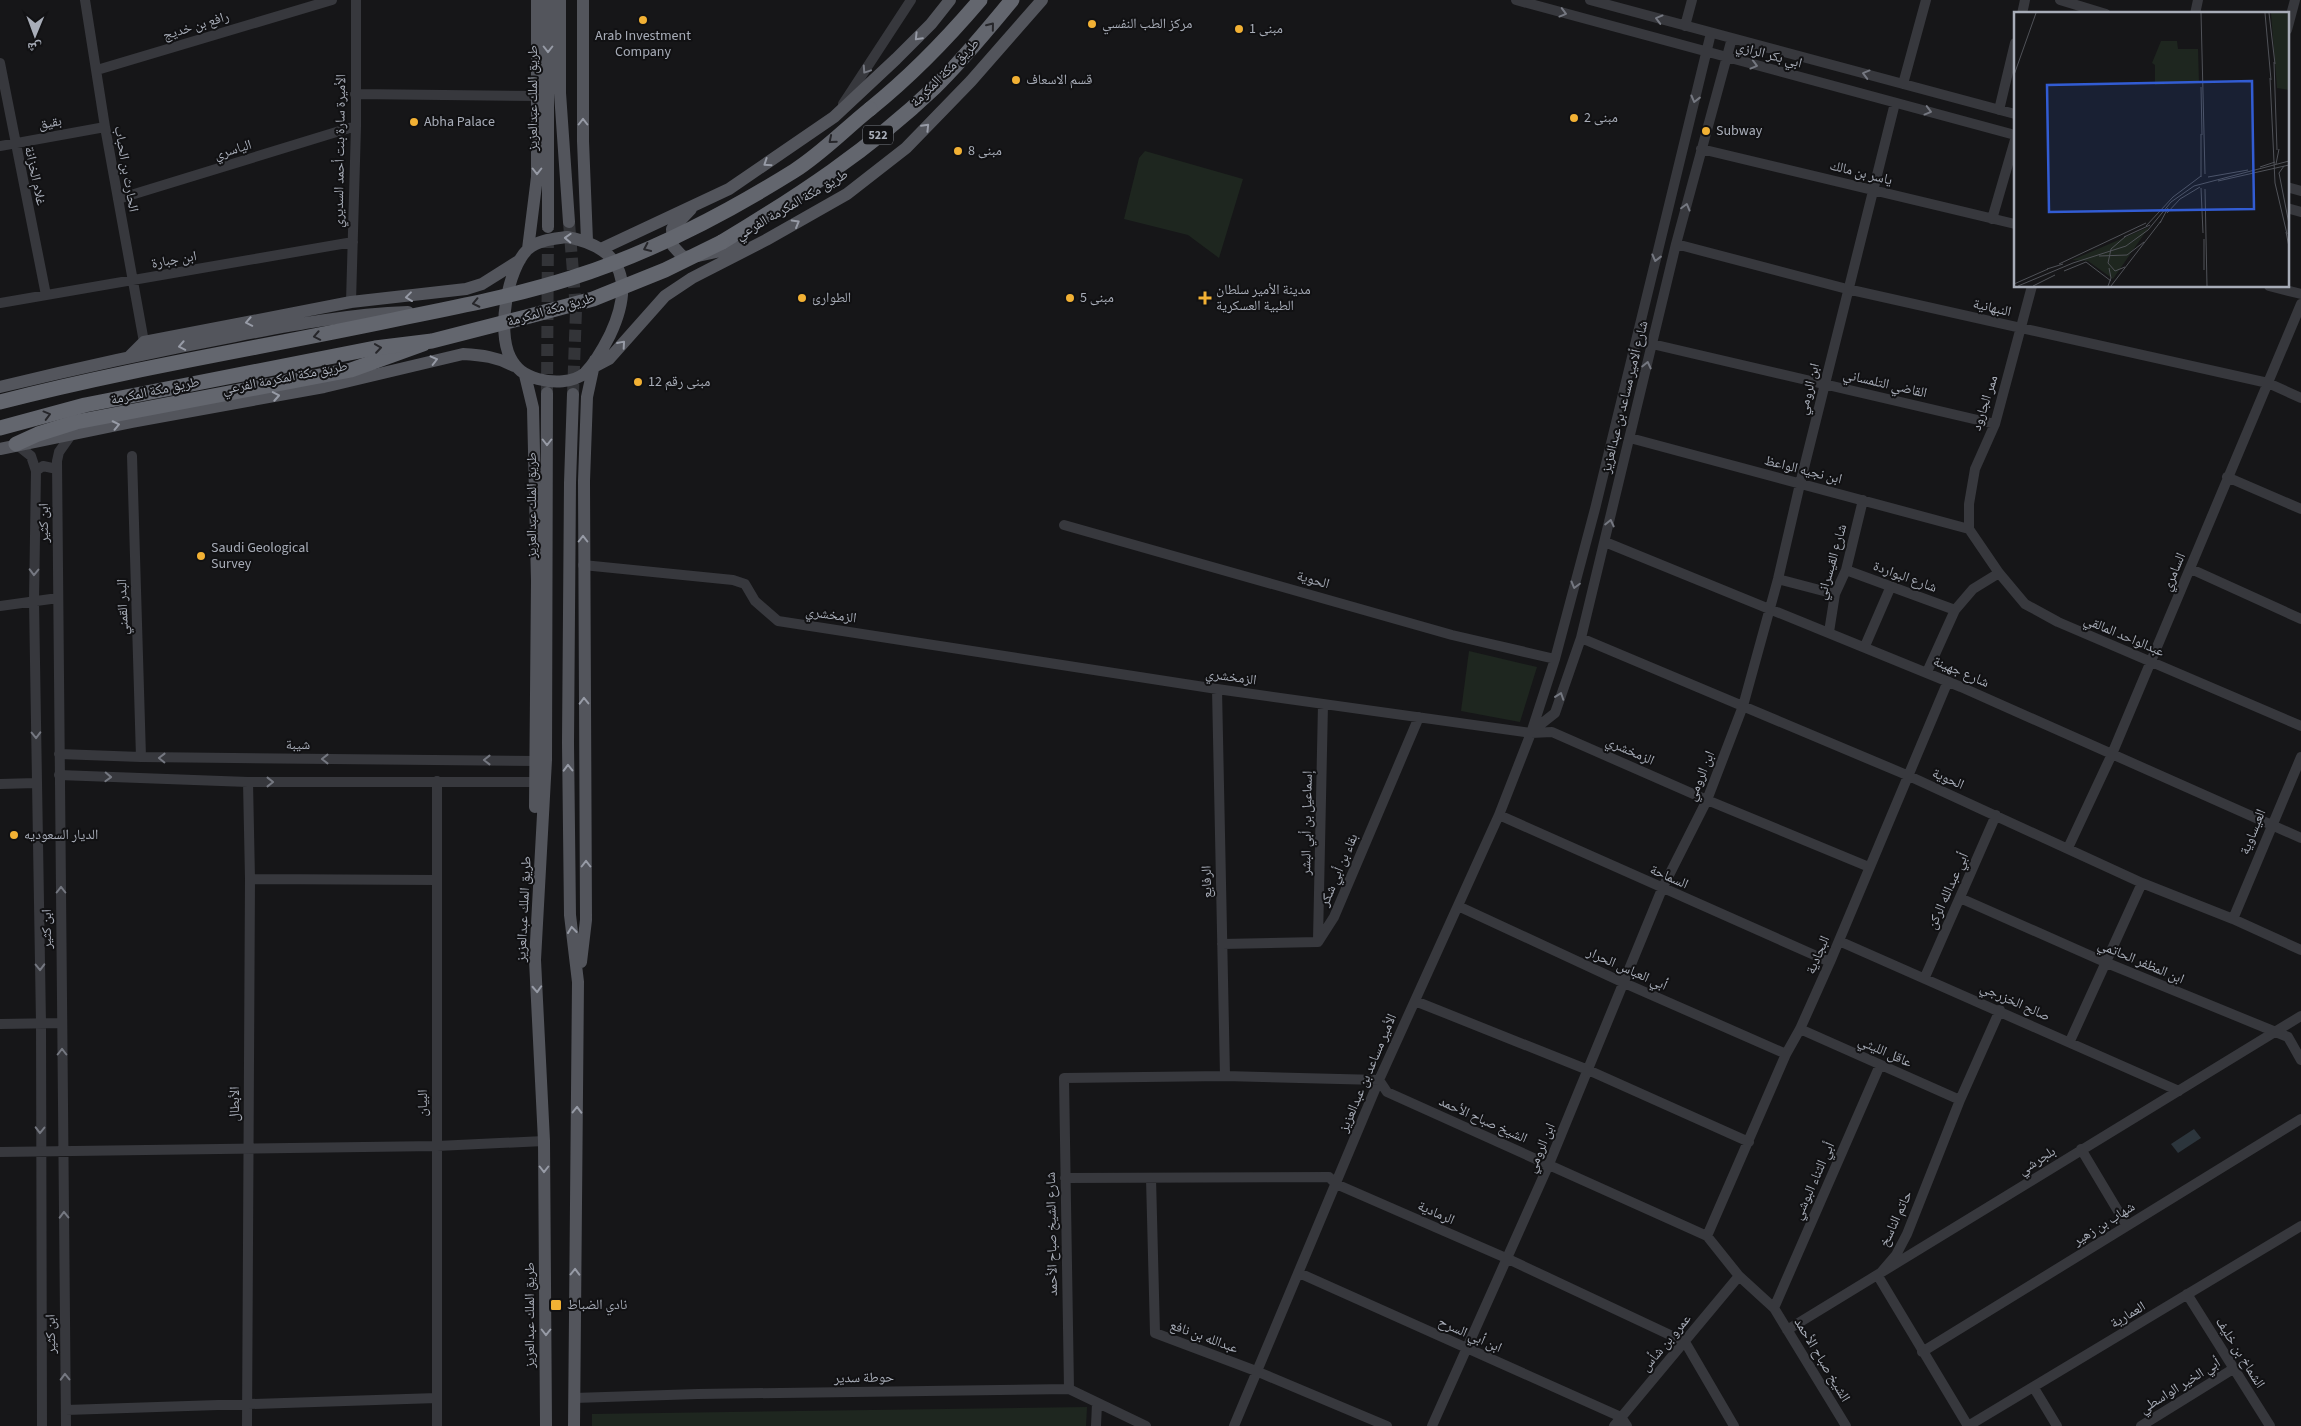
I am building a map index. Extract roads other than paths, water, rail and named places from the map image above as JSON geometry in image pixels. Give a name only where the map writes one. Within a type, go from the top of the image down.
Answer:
[{"type":"highway","points":[[952,33],[973,0]]},
{"type":"highway","name":"طريق مكة المكرمة","points":[[0,402],[76,382],[312,338],[502,298],[572,278],[637,253],[703,222],[796,170],[908,78],[952,33],[980,0]]},
{"type":"highway","name":"طريق مكة المكرمة","points":[[0,428],[85,405],[257,370],[375,348],[432,341],[593,299],[664,270],[722,242],[803,193],[846,162],[934,89],[1012,0]]},
{"type":"highway","points":[[16,444],[38,434],[76,422],[351,370],[432,341]]},
{"type":"main road","points":[[537,0],[537,177],[528,249],[520,260],[503,318],[503,337],[514,366],[525,375],[541,380],[569,381],[591,367]]},
{"type":"main road","name":"طريق الملك عبدالعزيز","points":[[548,0],[548,227]]},
{"type":"main road","name":"طريق الملك عبدالعزيز","points":[[560,0],[560,93],[570,222]]},
{"type":"main road","points":[[583,0],[583,141],[587,241]]},
{"type":"main road","points":[[601,248],[729,189],[834,117],[931,24],[950,0]]},
{"type":"main road","name":"طريق مكة المكرمة الفرعي","points":[[591,367],[609,360],[665,296],[692,278],[766,240],[847,194],[906,148],[971,81],[1042,0]]},
{"type":"main road","points":[[697,204],[672,229],[673,246],[683,257],[698,256],[766,240]]},
{"type":"main road","points":[[528,249],[553,239],[567,237],[587,241],[601,248],[616,265],[622,277],[624,296],[614,327],[591,367],[584,481],[586,920],[578,982],[574,1426]]},
{"type":"main road","points":[[130,356],[144,342],[351,302],[466,289],[482,284],[520,260]]},
{"type":"main road","points":[[0,387],[130,356],[313,321],[376,313],[438,311]]},
{"type":"main road","name":"طريق مكة المكرمة الفرعي","points":[[0,449],[16,444],[324,387],[463,354],[483,355],[514,366]]},
{"type":"main road","points":[[525,375],[533,408],[537,581],[535,960]]},
{"type":"main road","name":"طريق الملك عبدالعزيز","points":[[546,1426],[544,1141],[535,960],[546,760],[547,393]]},
{"type":"main road","points":[[573,394],[570,483],[568,743],[570,914],[578,982]]},
{"type":"street","name":"الحارث بن الحباب","points":[[85,0],[105,127],[144,342]]},
{"type":"street","name":"رافع بن خديج","points":[[96,70],[332,0]]},
{"type":"street","name":"الأميرة سارة بنت أحمد السديري","points":[[351,302],[356,126],[356,0]]},
{"type":"street","name":"ابي بكر الرازي","points":[[1516,0],[2014,135]]},
{"type":"street","name":"ابي بكر الرازي","points":[[1590,0],[2014,114]]},
{"type":"street","points":[[1685,26],[1692,0]]},
{"type":"street","points":[[1904,84],[1926,0]]},
{"type":"street","points":[[2060,0],[2099,12]]},
{"type":"street","points":[[2288,26],[2295,0]]},
{"type":"street","points":[[834,117],[906,2]]},
{"type":"street","points":[[1706,52],[1711,33]]},
{"type":"street","name":"شارع ألامير مساعد بن عبدالعزيز","points":[[1531,732],[1555,713],[1581,638],[1606,542],[1676,244],[1732,38]]},
{"type":"street","points":[[1998,110],[2014,47]]},
{"type":"street","name":"الأمير مساعد بن عبدالعزيز","points":[[1234,1426],[1379,1080],[1499,815],[1531,732],[1555,659],[1604,470],[1706,52]]},
{"type":"street","name":"غلام الخزانة","points":[[0,63],[14,143],[46,295]]},
{"type":"street","points":[[355,94],[536,96]]},
{"type":"street","name":"ابن الرومي","points":[[1432,1426],[1549,1164],[1622,982],[1662,889],[1707,800],[1743,706],[1771,608],[1847,289],[1895,102]]},
{"type":"street","name":"الياسري","points":[[118,199],[356,126]]},
{"type":"street","name":"بقيق","points":[[0,146],[105,127]]},
{"type":"street","points":[[1992,219],[2014,143]]},
{"type":"street","name":"ياسر بن مالك","points":[[1701,148],[2014,224]]},
{"type":"street","points":[[2288,187],[2301,191]]},
{"type":"street","points":[[2288,208],[2301,212]]},
{"type":"street","name":"ابن جبارة","points":[[0,303],[352,242]]},
{"type":"street","name":"النبهانية","points":[[1676,244],[1847,289],[2268,383],[2301,398]]},
{"type":"street","name":"ممر الجارود","points":[[1969,529],[1973,476],[1995,424],[2031,288]]},
{"type":"street","points":[[2278,288],[2301,294]]},
{"type":"street","name":"السامري","points":[[2068,848],[2112,754],[2301,304]]},
{"type":"street","name":"القاضي التلمساني","points":[[1652,344],[1995,424]]},
{"type":"street","name":"ابن كثير","points":[[66,1426],[57,469],[60,452],[71,435]]},
{"type":"street","name":"ابن نجيه الواعظ","points":[[1630,438],[1969,529]]},
{"type":"street","points":[[16,444],[30,456],[36,471],[43,466],[57,469]]},
{"type":"street","name":"البدر القمني","points":[[132,456],[141,757]]},
{"type":"street","points":[[1604,470],[1612,475],[1621,472]]},
{"type":"street","name":"ابن كثير","points":[[36,471],[34,601],[41,1023],[42,1426]]},
{"type":"street","points":[[2227,477],[2301,509]]},
{"type":"street","name":"شارع القيسراني","points":[[1829,632],[1835,594],[1846,570],[1863,500]]},
{"type":"street","name":"الحوية","points":[[1064,525],[1452,635],[1555,659]]},
{"type":"street","name":"عبدالواحد المالقي","points":[[1969,529],[1999,573],[2025,604],[2058,622],[2301,726]]},
{"type":"street","name":"شارع جهينة","points":[[1606,542],[1927,672],[2301,838]]},
{"type":"street","name":"الزمخشري","points":[[583,565],[733,580],[745,584],[755,602],[778,621],[1217,689],[1531,732],[1552,732],[1707,800],[1869,867]]},
{"type":"street","points":[[2191,569],[2301,619]]},
{"type":"street","name":"شارع البواردة","points":[[1846,570],[1955,610]]},
{"type":"street","points":[[1927,672],[1955,610],[1973,589],[1999,573]]},
{"type":"street","points":[[1778,579],[1835,594]]},
{"type":"street","points":[[1865,646],[1891,586]]},
{"type":"street","points":[[0,606],[58,598]]},
{"type":"street","name":"الحوية","points":[[1581,638],[1909,776],[2142,883],[2233,919],[2301,950]]},
{"type":"street","name":"البجادية","points":[[1707,1236],[1786,1054],[1800,1029],[1830,962],[1948,681]]},
{"type":"street","name":"الرفايع","points":[[1217,689],[1225,1076]]},
{"type":"street","name":"إسماعيل بن أبي البشر","points":[[1318,942],[1323,704]]},
{"type":"street","name":"بقاء بن أبي شكر","points":[[1318,942],[1334,917],[1419,717]]},
{"type":"street","name":"شيبة","points":[[59,754],[141,757],[536,761]]},
{"type":"street","name":"العيساوية","points":[[2233,919],[2301,757]]},
{"type":"street","points":[[59,775],[248,782],[536,782]]},
{"type":"street","name":"البيان","points":[[437,781],[437,1426]]},
{"type":"street","name":"الأبطال","points":[[247,1426],[250,878],[248,782]]},
{"type":"street","points":[[0,784],[36,784]]},
{"type":"street","name":"السماحة","points":[[1499,815],[1830,962]]},
{"type":"street","name":"أبي عبدالله الركن","points":[[1925,977],[1996,815]]},
{"type":"street","points":[[250,878],[437,880]]},
{"type":"street","points":[[2070,1041],[2142,883]]},
{"type":"street","name":"ابن المظفر الحاتمي","points":[[1960,898],[2274,1033],[2288,1037],[2301,1060]]},
{"type":"street","name":"أبي العباس الحرار","points":[[1458,906],[1622,982],[1786,1054]]},
{"type":"street","name":"صالح الخزرجي","points":[[1839,941],[2000,1010],[2179,1091]]},
{"type":"street","points":[[1222,944],[1318,942]]},
{"type":"street","points":[[1415,1001],[1588,1070],[1749,1142]]},
{"type":"street","name":"حاتم الناسخ","points":[[1878,1276],[1896,1255],[1907,1234],[1960,1100],[2000,1010]]},
{"type":"street","name":"بلجرشي","points":[[1787,1330],[2301,1016]]},
{"type":"street","points":[[0,1024],[62,1023]]},
{"type":"street","name":"عاقل الليثي","points":[[1800,1029],[1960,1100]]},
{"type":"street","name":"أبي الثناء البوشي","points":[[1774,1308],[1880,1065]]},
{"type":"street","points":[[1225,1076],[1379,1080]]},
{"type":"street","name":"شارع الشيخ صباح الأحمد","points":[[1069,1389],[1064,1078],[1225,1076]]},
{"type":"street","name":"الشيخ صباح الأحمد","points":[[1379,1080],[1387,1092],[1707,1236],[1739,1276],[1774,1308],[1846,1426]]},
{"type":"street","name":"شهاب بن زهير","points":[[1922,1352],[2301,1119]]},
{"type":"street","points":[[0,1152],[437,1146],[544,1141]]},
{"type":"street","points":[[2081,1149],[2127,1226]]},
{"type":"street","name":"الرمادية","points":[[1065,1178],[1329,1177],[1336,1184],[1506,1258],[1685,1342]]},
{"type":"street","name":"عبدالله بن نافع","points":[[1151,1178],[1155,1333],[1256,1371],[1388,1426]]},
{"type":"street","name":"العمارية","points":[[1968,1426],[2301,1226]]},
{"type":"street","name":"ابن أبي السرح","points":[[1299,1272],[1624,1422]]},
{"type":"street","name":"عمرو بن شأس","points":[[1614,1426],[1624,1422],[1685,1342],[1739,1276]]},
{"type":"street","points":[[1878,1276],[1968,1426]]},
{"type":"street","name":"الشماخ بن خليف","points":[[2187,1294],[2270,1426]]},
{"type":"street","points":[[1685,1342],[1734,1426]]},
{"type":"street","name":"أبي الخير الواسطي","points":[[2141,1426],[2233,1369]]},
{"type":"street","points":[[2034,1388],[2057,1426]]},
{"type":"street","name":"حوطة سدير","points":[[574,1398],[698,1394],[1069,1389],[1146,1426]]},
{"type":"street","points":[[66,1410],[437,1398]]},
{"type":"street","points":[[1096,1426],[1097,1403]]},
{"type":"tunnel","points":[[569,222],[576,310],[573,394]]},
{"type":"tunnel","points":[[547,392],[548,229]]},
{"type":"place","name":"Arab Investment Company","points":[[643,20]]},
{"type":"place","name":"مركز الطب النفسي","points":[[1092,24]]},
{"type":"place","name":"مبنى 1","points":[[1239,29]]},
{"type":"place","name":"قسم الاسعاف","points":[[1016,80]]},
{"type":"place","name":"مبنى 2","points":[[1574,118]]},
{"type":"place","name":"Abha Palace","points":[[414,122]]},
{"type":"place","name":"Subway","points":[[1706,131]]},
{"type":"place","name":"مبنى 8","points":[[958,151]]},
{"type":"place","name":"الطوارئ","points":[[802,298]]},
{"type":"place","name":"مبنى 5","points":[[1070,298]]},
{"type":"place","name":"مدينة الأمير سلطان الطبية العسكرية","points":[[1205,298]]},
{"type":"place","name":"مبنى رقم 12","points":[[638,382]]},
{"type":"place","name":"Saudi Geological Survey","points":[[201,556]]},
{"type":"place","name":"الديار السعوديه","points":[[14,835]]},
{"type":"place","name":"نادي الضباط","points":[[556,1305]]}]
